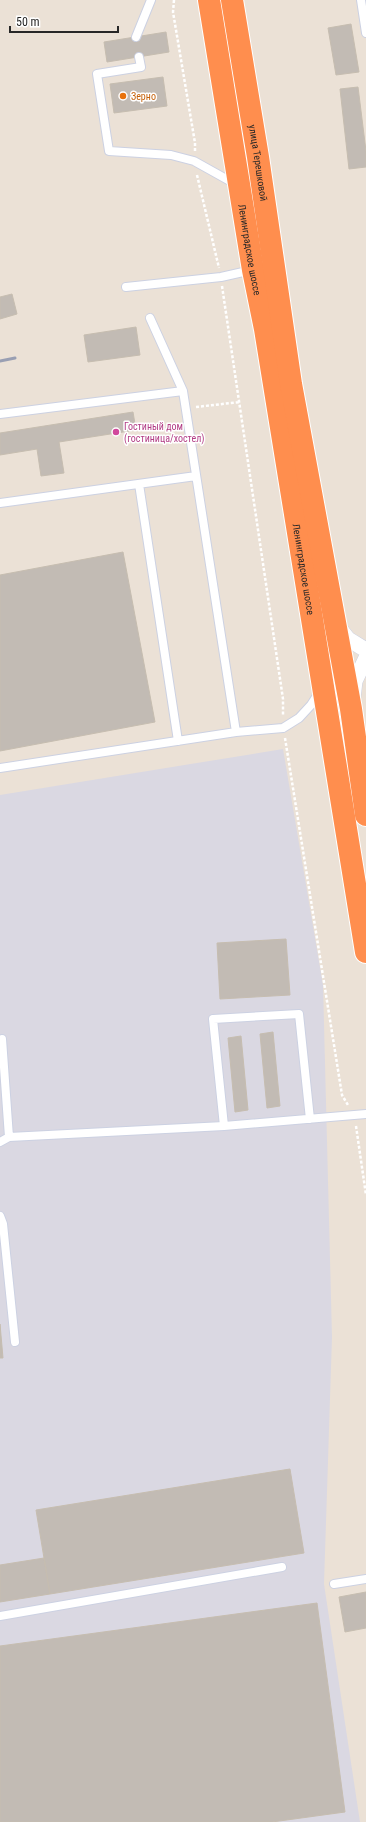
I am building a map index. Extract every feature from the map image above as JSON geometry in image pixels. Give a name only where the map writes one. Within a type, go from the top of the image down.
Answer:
[{"type":"highway","points":[[209,0],[239,186]]},
{"type":"highway","name":"улица Терешковой","points":[[232,0],[258,157],[283,326]]},
{"type":"highway","name":"Ленинградское шоссе","points":[[239,186],[253,270],[265,329],[366,952]]},
{"type":"highway","name":"Ленинградское шоссе","points":[[283,326],[351,709],[366,815]]},
{"type":"street","points":[[335,622],[348,640],[366,650]]},
{"type":"street","points":[[351,709],[356,681],[366,658]]},
{"type":"lane","points":[[136,37],[151,0]]},
{"type":"lane","points":[[361,0],[366,33]]},
{"type":"lane","points":[[139,57],[141,66],[97,74],[108,150],[171,155],[194,161],[239,186]]},
{"type":"lane","points":[[126,287],[220,276],[253,270]]},
{"type":"lane","points":[[150,318],[183,391],[236,732]]},
{"type":"lane","points":[[0,414],[183,391]]},
{"type":"lane","points":[[0,503],[196,476]]},
{"type":"lane","points":[[139,484],[178,740]]},
{"type":"lane","points":[[0,768],[178,740],[236,732],[283,728],[299,718],[311,706],[322,687]]},
{"type":"lane","points":[[224,1126],[213,1019],[299,1014],[310,1120]]},
{"type":"lane","points":[[2,1039],[9,1138]]},
{"type":"lane","points":[[0,1142],[9,1138],[224,1126],[310,1120],[366,1114]]},
{"type":"lane","points":[[0,1216],[3,1224],[15,1342]]},
{"type":"lane","points":[[0,1616],[282,1567]]},
{"type":"lane","points":[[334,1584],[366,1579]]},
{"type":"path","points":[[174,0],[173,12],[195,144],[194,161],[220,276],[240,402],[283,699],[283,728],[342,1095],[354,1115],[366,1195]]},
{"type":"path","points":[[186,408],[240,402]]},
{"type":"shaded area","points":[[283,749],[323,985],[332,1337],[324,1584],[360,1822],[0,1822],[0,795]]},
{"type":"building","points":[[351,24],[359,72],[336,75],[328,28]]},
{"type":"building","points":[[166,32],[169,52],[107,62],[104,42]]},
{"type":"building","points":[[163,77],[167,106],[114,113],[110,84]]},
{"type":"building","points":[[358,87],[366,151],[366,167],[349,169],[340,89]]},
{"type":"building","points":[[12,294],[17,314],[0,319],[0,297]]},
{"type":"building","points":[[136,327],[140,355],[88,362],[84,335]]},
{"type":"building","points":[[133,412],[136,430],[59,442],[64,473],[41,476],[37,449],[0,455],[0,433]]},
{"type":"building","points":[[123,552],[155,722],[0,751],[0,575]]},
{"type":"building","points":[[286,939],[290,995],[220,999],[217,943]]},
{"type":"building","points":[[273,1032],[280,1106],[267,1108],[260,1034]]},
{"type":"building","points":[[241,1036],[248,1110],[235,1112],[228,1038]]},
{"type":"building","points":[[0,1324],[3,1358],[0,1358]]},
{"type":"building","points":[[290,1469],[304,1553],[50,1594],[36,1510]]},
{"type":"building","points":[[44,1558],[50,1594],[0,1602],[0,1565]]},
{"type":"building","points":[[366,1592],[366,1628],[345,1632],[339,1597]]},
{"type":"building","points":[[317,1603],[345,1812],[272,1822],[0,1822],[0,1646]]},
{"type":"railway","points":[[0,361],[15,358]]},
{"type":"place","name":"Зерно","points":[[123,96]]},
{"type":"place","name":"Гостиный дом (гостиница/хостел)","points":[[116,432]]}]
